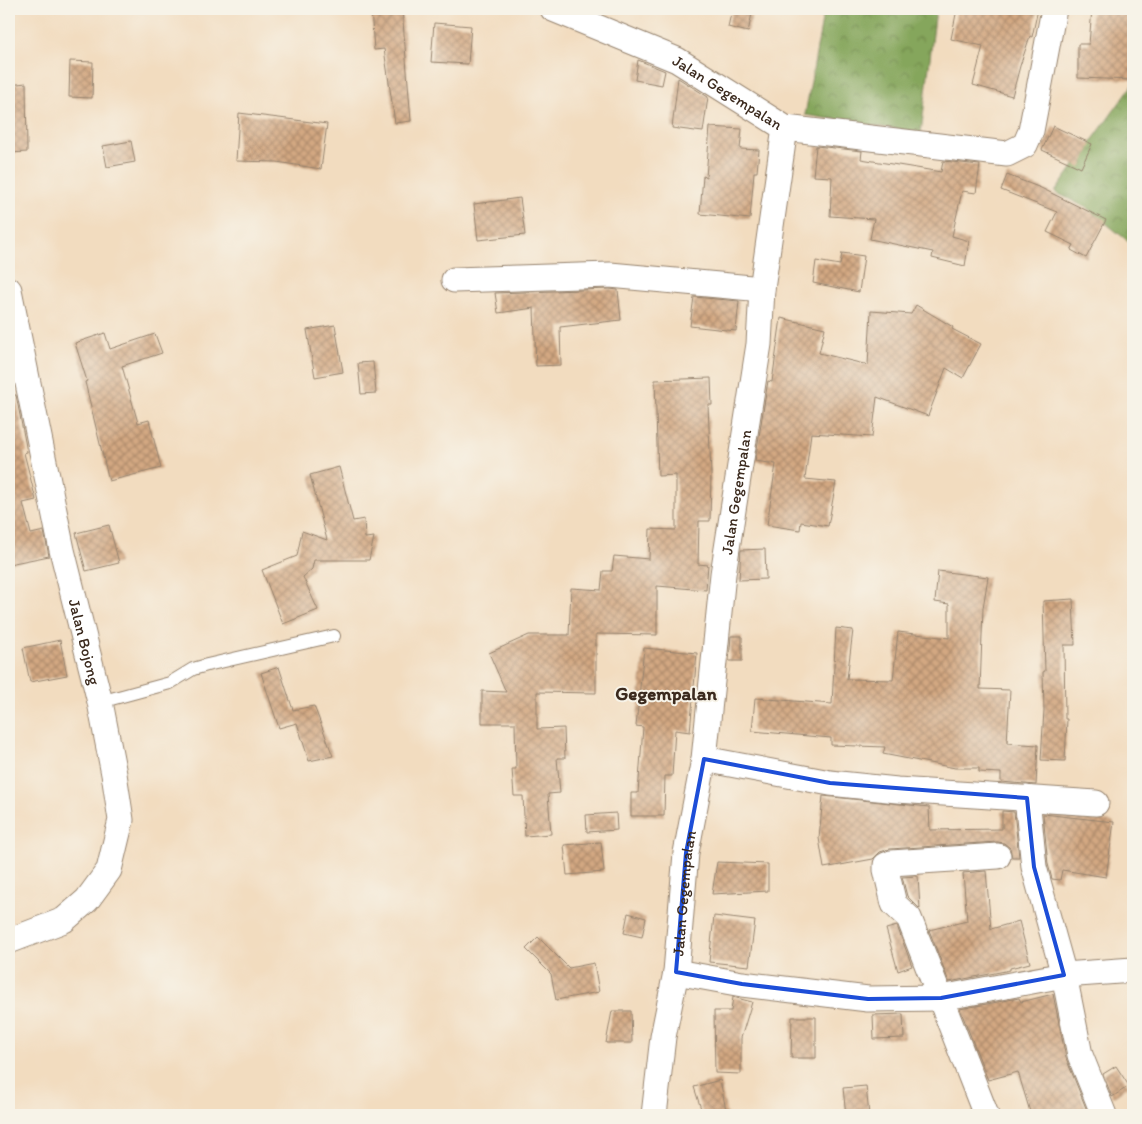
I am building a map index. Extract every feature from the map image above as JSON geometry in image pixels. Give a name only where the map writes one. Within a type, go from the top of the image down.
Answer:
[{"type":"street","name":"Jalan Gegempalan","points":[[553,9],[677,60],[785,128],[762,289],[759,344],[723,574],[704,759],[686,853],[676,972],[663,1037],[654,1115]]},
{"type":"street","points":[[785,128],[1008,154],[1025,145],[1031,131],[1054,9]]},
{"type":"street","points":[[454,280],[610,275],[762,289]]},
{"type":"street","name":"Jalan Bojong","points":[[9,290],[62,550],[100,702],[121,820],[109,870],[88,900],[64,920],[9,941]]},
{"type":"street","points":[[704,759],[830,782],[897,790],[1096,803]]},
{"type":"street","points":[[1027,798],[1034,867],[1064,976],[1080,1054],[1104,1115]]},
{"type":"street","points":[[986,1115],[910,918],[894,904],[886,865],[891,863],[998,856]]},
{"type":"street","points":[[676,972],[742,984],[868,999],[941,998],[1064,976],[1133,970]]},
{"type":"lane","points":[[100,702],[170,683],[208,665],[334,636]]},
{"type":"highlighted area","points":[[704,759],[830,783],[1027,798],[1034,867],[1064,975],[941,998],[868,999],[742,984],[676,972],[686,853]]},
{"type":"green space","points":[[824,9],[936,9],[921,133],[805,115]]},
{"type":"green space","points":[[1133,84],[1133,245],[1087,208],[1055,192]]},
{"type":"building","points":[[371,9],[402,9],[411,121],[395,123],[384,49],[374,50]]},
{"type":"building","points":[[732,9],[753,9],[748,32],[728,27]]},
{"type":"building","points":[[957,9],[1038,9],[1032,37],[1030,36],[1012,96],[973,85],[983,46],[951,39]]},
{"type":"building","points":[[1092,9],[1133,9],[1133,80],[1078,78],[1078,44],[1089,44]]},
{"type":"building","points":[[434,23],[471,26],[468,64],[431,62]]},
{"type":"building","points":[[638,60],[665,71],[662,85],[635,80]]},
{"type":"building","points":[[70,61],[93,62],[92,98],[69,97]]},
{"type":"building","points":[[678,78],[708,97],[703,132],[672,128]]},
{"type":"building","points":[[26,83],[27,152],[9,153],[9,85]]},
{"type":"building","points":[[239,113],[327,124],[321,169],[277,162],[236,161]]},
{"type":"building","points":[[1053,126],[1092,144],[1081,168],[1042,150]]},
{"type":"building","points":[[710,127],[742,129],[740,149],[759,150],[757,172],[754,172],[750,219],[700,214],[703,176],[706,177]]},
{"type":"building","points":[[131,141],[135,162],[107,167],[103,146]]},
{"type":"building","points":[[816,146],[862,151],[861,159],[941,172],[943,161],[980,165],[976,193],[962,191],[952,236],[969,241],[965,266],[932,258],[933,252],[870,239],[874,219],[830,216],[832,177],[813,176]]},
{"type":"building","points":[[1007,175],[1041,188],[1106,220],[1086,258],[1071,250],[1074,245],[1047,232],[1057,212],[1001,190]]},
{"type":"building","points":[[520,198],[525,235],[478,240],[474,204]]},
{"type":"building","points":[[842,253],[864,256],[859,292],[813,283],[816,261],[840,265]]},
{"type":"building","points":[[618,290],[621,320],[560,327],[561,365],[536,366],[534,308],[498,313],[495,293]]},
{"type":"building","points":[[694,297],[739,301],[736,331],[690,326]]},
{"type":"building","points":[[916,305],[953,327],[952,329],[981,344],[963,378],[946,368],[928,416],[877,397],[872,437],[811,433],[805,479],[836,482],[828,526],[801,522],[800,530],[767,525],[776,464],[755,461],[768,381],[772,382],[781,318],[825,328],[819,353],[868,365],[871,311],[911,314]]},
{"type":"building","points":[[335,325],[343,372],[315,377],[307,330]]},
{"type":"building","points":[[105,333],[110,349],[155,334],[162,353],[122,366],[138,423],[149,420],[161,468],[109,481],[85,382],[87,381],[75,343]]},
{"type":"building","points":[[373,362],[376,393],[361,394],[358,363]]},
{"type":"building","points":[[711,378],[712,405],[708,405],[711,474],[710,521],[699,521],[698,564],[708,565],[706,590],[657,586],[657,635],[596,634],[596,693],[537,692],[537,729],[564,728],[565,758],[557,758],[560,793],[548,794],[551,834],[525,836],[523,796],[514,796],[512,769],[516,769],[515,723],[482,723],[482,691],[506,692],[489,653],[529,635],[569,635],[571,588],[601,590],[603,571],[612,571],[614,556],[649,559],[650,529],[676,530],[676,475],[658,476],[655,380]]},
{"type":"building","points":[[9,395],[16,395],[27,452],[24,453],[36,500],[23,503],[31,534],[44,531],[49,556],[9,564]]},
{"type":"building","points":[[339,467],[353,521],[364,519],[365,538],[374,537],[369,560],[314,560],[312,569],[303,577],[318,610],[283,624],[262,570],[297,556],[302,531],[327,540],[310,475]]},
{"type":"building","points":[[109,525],[119,563],[86,571],[76,533]]},
{"type":"building","points":[[765,549],[766,579],[739,580],[741,550]]},
{"type":"building","points":[[938,571],[988,577],[983,608],[980,689],[1010,690],[1007,743],[1038,745],[1036,785],[1001,782],[1001,773],[979,772],[979,768],[955,768],[883,754],[885,747],[831,745],[831,738],[752,731],[755,698],[832,704],[836,628],[853,630],[847,679],[893,680],[898,632],[949,638],[949,604],[935,602]]},
{"type":"building","points":[[1073,599],[1075,645],[1064,645],[1065,719],[1067,719],[1065,761],[1041,760],[1044,710],[1043,672],[1045,671],[1043,601]]},
{"type":"building","points":[[731,636],[742,636],[742,661],[729,661]]},
{"type":"building","points":[[60,640],[67,675],[30,682],[23,648]]},
{"type":"building","points":[[644,648],[697,653],[690,732],[675,730],[672,776],[665,776],[664,816],[631,816],[631,793],[638,793],[643,727],[636,726]]},
{"type":"building","points":[[279,667],[293,710],[314,706],[333,756],[309,761],[297,723],[279,728],[261,673]]},
{"type":"building","points":[[823,796],[929,807],[930,830],[1002,829],[1002,811],[1014,812],[1019,857],[1012,857],[1010,848],[1004,843],[997,842],[890,849],[880,852],[873,859],[824,868],[819,838]]},
{"type":"building","points":[[616,813],[617,830],[587,832],[586,815]]},
{"type":"building","points":[[1043,814],[1114,822],[1106,877],[1062,870],[1060,880],[1052,879],[1048,864]]},
{"type":"building","points":[[601,842],[604,872],[567,875],[564,845]]},
{"type":"building","points":[[717,862],[768,864],[768,891],[712,894]]},
{"type":"building","points":[[986,871],[991,929],[1019,921],[1030,963],[1010,968],[1010,970],[949,982],[929,930],[967,921],[963,873]]},
{"type":"building","points":[[918,876],[920,909],[907,896],[902,877]]},
{"type":"building","points":[[628,913],[646,918],[642,937],[624,933]]},
{"type":"building","points":[[714,916],[755,921],[749,966],[709,962]]},
{"type":"building","points":[[897,926],[912,966],[898,971],[886,929]]},
{"type":"building","points":[[538,937],[569,968],[594,963],[599,992],[556,1000],[551,974],[526,949]]},
{"type":"building","points":[[1053,994],[1066,1058],[1088,1113],[1084,1115],[1031,1115],[1018,1072],[988,1080],[960,1009],[1019,998],[1021,1002]]},
{"type":"building","points":[[733,997],[752,1002],[741,1038],[741,1074],[715,1073],[714,1011],[731,1011]]},
{"type":"building","points":[[612,1011],[631,1011],[632,1043],[606,1043]]},
{"type":"building","points":[[903,1014],[904,1038],[874,1039],[873,1015]]},
{"type":"building","points":[[792,1017],[816,1017],[816,1058],[791,1058]]},
{"type":"building","points":[[1116,1066],[1129,1086],[1112,1097],[1103,1074]]},
{"type":"building","points":[[720,1080],[727,1115],[703,1115],[694,1087]]},
{"type":"building","points":[[866,1086],[869,1115],[846,1115],[843,1088]]},
{"type":"district","name":"Gegempalan","points":[[666,693]]}]
